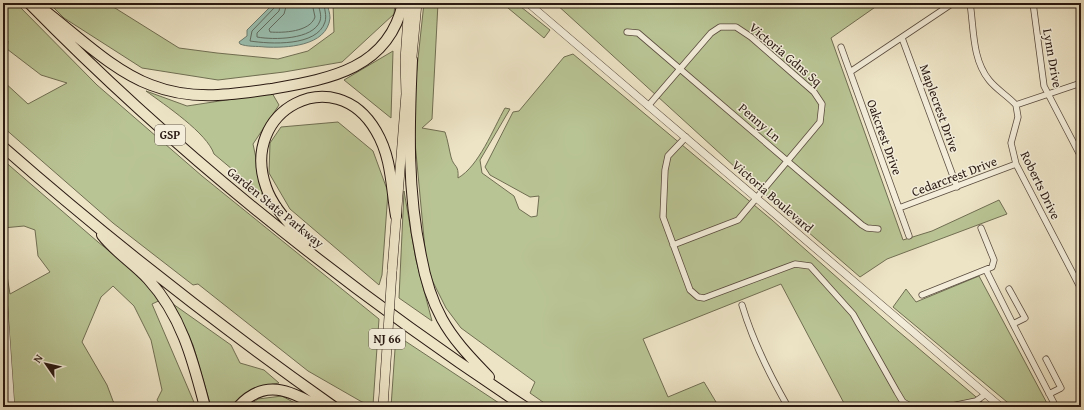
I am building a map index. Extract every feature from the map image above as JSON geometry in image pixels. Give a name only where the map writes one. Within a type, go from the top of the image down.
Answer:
[{"type":"highway","name":"Garden State Parkway","points":[[29,3],[150,118],[221,180],[319,258],[424,337],[526,407]]},
{"type":"highway","points":[[34,3],[109,60],[141,81],[176,93],[212,96],[313,82],[346,71],[368,58],[386,41],[394,29],[403,3]]},
{"type":"highway","name":"NJ 66","points":[[406,94],[405,60],[409,3]]},
{"type":"highway","name":"NJ 66","points":[[383,407],[406,94],[412,60],[417,3]]},
{"type":"highway","points":[[412,60],[409,130],[410,176],[417,235],[428,285],[436,307],[453,336],[503,392]]},
{"type":"highway","points":[[319,258],[276,206],[266,187],[263,172],[263,150],[270,129],[277,117],[293,103],[313,97],[327,97],[346,103],[365,116],[376,130],[387,156],[396,216]]},
{"type":"highway","points":[[3,147],[92,222],[216,320],[334,407]]},
{"type":"highway","points":[[92,222],[111,246],[149,280],[169,307],[190,351],[205,407]]},
{"type":"highway","points":[[238,407],[254,394],[273,389],[292,393],[318,407]]},
{"type":"street","name":"Victoria Boulevard","points":[[528,3],[1001,407]]},
{"type":"street","points":[[850,72],[953,3]]},
{"type":"street","points":[[970,3],[976,51],[981,66],[989,80],[1016,105],[1081,83]]},
{"type":"street","name":"Lynn Drive","points":[[1033,3],[1043,82],[1081,157]]},
{"type":"street","name":"Victoria Gdns Sq","points":[[648,106],[711,33],[720,27],[736,27],[751,37],[814,92],[822,104],[820,122],[738,220],[673,245]]},
{"type":"street","name":"Penny Ln","points":[[627,32],[638,33],[681,68],[862,225],[867,228],[878,229]]},
{"type":"street","name":"Maplecrest Drive","points":[[902,38],[957,187]]},
{"type":"street","name":"Oakcrest Drive","points":[[841,47],[909,236]]},
{"type":"street","name":"Roberts Drive","points":[[1016,105],[1018,118],[1012,135],[1011,148],[1016,164],[1081,289]]},
{"type":"street","points":[[686,137],[668,156],[665,170],[662,217],[690,290],[698,297],[704,298],[795,264],[810,266],[852,314],[896,392],[903,402],[912,407]]},
{"type":"street","name":"Cedarcrest Drive","points":[[899,208],[1016,164]]},
{"type":"street","points":[[922,295],[986,270],[995,263],[981,228]]},
{"type":"street","points":[[986,270],[1056,407]]},
{"type":"street","points":[[1009,289],[1024,318],[1013,324]]},
{"type":"street","points":[[3,291],[11,407]]},
{"type":"street","points":[[742,305],[759,353],[788,407]]},
{"type":"street","points":[[1046,359],[1061,388],[1049,394]]},
{"type":"street","points":[[947,407],[976,401],[986,394]]},
{"type":"shaded area","points":[[3,3],[16,3],[97,85],[202,176],[379,319],[373,405],[362,402],[308,371],[198,284],[193,285],[113,223],[3,127],[3,81],[28,104],[67,83],[41,75],[7,49],[8,41],[3,37]]},
{"type":"shaded area","points":[[49,3],[107,3],[179,48],[278,59],[308,51],[334,32],[333,3],[395,3],[394,14],[342,62],[284,72],[218,80],[142,68],[64,18]]},
{"type":"shaded area","points":[[424,3],[438,3],[432,119],[422,128],[445,132],[452,160],[458,170],[458,178],[473,165],[505,108],[510,109],[480,160],[482,173],[514,196],[519,209],[531,217],[537,216],[539,196],[530,197],[490,175],[485,167],[513,112],[519,111],[564,57],[573,54],[772,220],[892,326],[988,407],[846,407],[781,284],[643,339],[668,397],[704,382],[719,407],[550,407],[530,393],[535,382],[461,328],[446,308],[432,280],[426,260],[414,131],[416,77]]},
{"type":"shaded area","points":[[502,3],[516,3],[550,30],[544,38]]},
{"type":"shaded area","points":[[555,3],[881,3],[831,38],[903,240],[932,231],[999,200],[1007,214],[887,259],[860,277],[770,199]]},
{"type":"shaded area","points":[[393,51],[391,118],[344,80]]},
{"type":"shaded area","points":[[146,91],[187,106],[272,93],[279,105],[253,144],[264,196],[214,154],[203,137],[184,120]]},
{"type":"shaded area","points":[[338,122],[373,151],[388,192],[382,275],[379,285],[290,209],[269,173],[270,143],[281,127]]},
{"type":"shaded area","points":[[3,160],[98,242],[167,297],[152,304],[196,407],[162,407],[157,400],[162,390],[151,340],[134,306],[113,286],[101,297],[82,342],[107,385],[117,407],[3,406],[3,251],[10,294],[50,272],[38,256],[35,230],[24,226],[3,228]]},
{"type":"shaded area","points":[[404,191],[416,260],[432,321],[399,298]]},
{"type":"shaded area","points":[[979,276],[1049,407],[1013,407],[893,307],[906,289],[916,302]]},
{"type":"shaded area","points":[[173,304],[231,345],[240,363],[264,370],[279,383],[254,390],[245,396],[235,407],[211,407],[193,345]]},
{"type":"shaded area","points":[[396,335],[505,407],[391,407]]},
{"type":"shaded area","points":[[282,396],[302,407],[247,407],[258,399]]},
{"type":"water","points":[[274,3],[327,3],[330,18],[327,28],[321,35],[313,40],[294,46],[265,47],[240,44],[239,42],[247,36],[247,30]]}]
